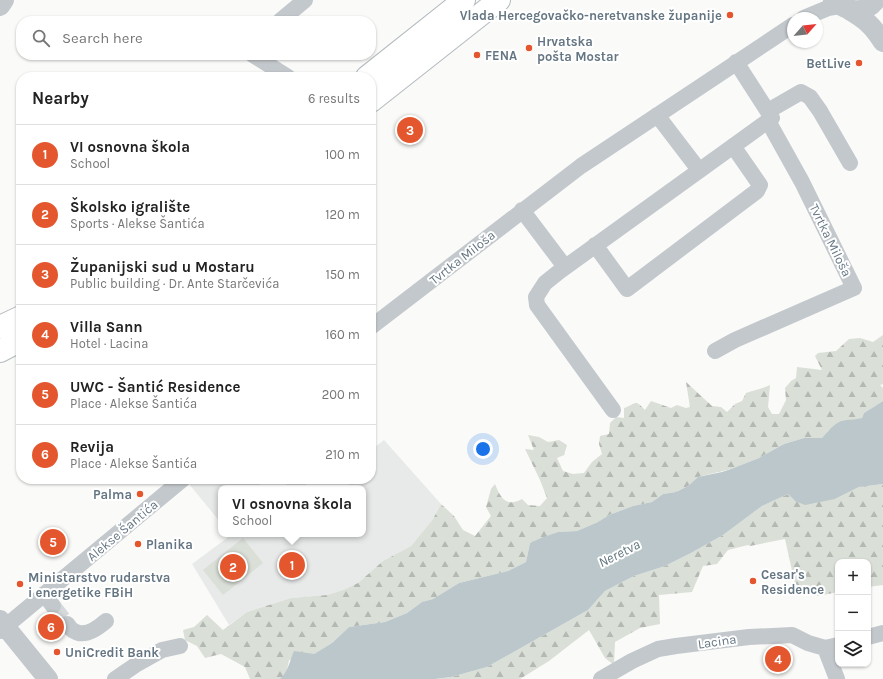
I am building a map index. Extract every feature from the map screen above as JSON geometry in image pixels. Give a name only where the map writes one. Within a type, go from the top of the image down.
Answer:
[{"type":"main road","points":[[373,72],[464,0]]},
{"type":"main road","points":[[376,96],[499,0]]},
{"type":"main road","points":[[0,327],[16,319]]},
{"type":"main road","points":[[0,351],[16,343]]},
{"type":"street","points":[[0,6],[4,0]]},
{"type":"street","points":[[286,16],[305,0]]},
{"type":"street","points":[[809,12],[820,0]]},
{"type":"street","points":[[818,12],[841,5],[858,10],[866,8],[876,0]]},
{"type":"street","points":[[841,5],[864,19],[874,28],[883,42]]},
{"type":"street","name":"Tvrtka Miloša","points":[[376,323],[581,166],[787,29]]},
{"type":"street","points":[[261,60],[280,72]]},
{"type":"street","name":"Tvrtka Miloša","points":[[715,351],[735,340],[854,288],[768,116],[736,62]]},
{"type":"street","points":[[613,410],[537,305],[536,297],[545,283],[733,146],[768,116],[801,92],[810,97],[820,111],[850,163]]},
{"type":"street","points":[[657,114],[699,170]]},
{"type":"street","points":[[595,246],[627,289],[757,191],[760,185],[733,146]]},
{"type":"street","points":[[522,210],[565,267]]},
{"type":"street","name":"Alekse Šantića","points":[[2,626],[48,600],[177,484]]},
{"type":"street","points":[[67,624],[73,631],[81,633],[97,628],[106,621]]},
{"type":"street","points":[[2,626],[48,679]]},
{"type":"street","points":[[871,636],[883,633]]},
{"type":"street","name":"Lacina","points":[[601,679],[620,674],[632,661],[658,649],[749,637],[792,636],[808,643],[832,647]]},
{"type":"street","points":[[115,679],[137,664],[162,650],[180,646]]},
{"type":"street","points":[[832,647],[837,679]]},
{"type":"shaded area","points":[[384,440],[441,504],[433,519],[411,546],[383,561],[358,583],[343,590],[327,595],[291,598],[247,612],[229,625],[192,564],[228,537],[366,537],[366,485],[348,484],[376,484],[376,446]]},
{"type":"shaded area","points":[[189,484],[260,485],[218,485],[218,519]]},
{"type":"shaded area","points":[[305,484],[306,485],[286,485]]},
{"type":"green space","points":[[883,335],[883,384],[880,385],[883,388],[883,401],[864,413],[862,418],[852,421],[845,420],[829,430],[822,438],[804,438],[784,444],[759,458],[731,469],[698,477],[688,486],[676,492],[663,494],[652,502],[633,506],[609,515],[598,522],[577,531],[558,532],[530,543],[526,562],[508,571],[459,583],[433,599],[422,602],[407,613],[385,622],[349,627],[332,643],[314,654],[289,660],[286,674],[280,679],[250,679],[245,667],[221,654],[205,658],[197,646],[185,640],[183,630],[194,627],[207,615],[223,630],[247,612],[291,598],[327,595],[358,583],[383,561],[411,546],[433,519],[441,504],[454,516],[463,530],[475,536],[491,516],[486,507],[491,489],[495,484],[504,500],[508,502],[522,499],[528,505],[540,506],[547,498],[525,449],[534,450],[528,435],[539,437],[548,442],[559,440],[567,445],[564,455],[557,458],[563,471],[573,474],[584,473],[592,462],[602,454],[599,444],[600,436],[609,434],[610,423],[616,417],[624,418],[624,408],[637,403],[645,410],[651,401],[671,408],[677,405],[686,408],[690,407],[686,382],[712,406],[721,407],[727,412],[735,404],[742,401],[746,393],[770,385],[768,407],[772,414],[779,414],[786,400],[785,388],[796,378],[797,367],[822,370],[815,356],[818,353],[836,351],[849,339],[860,338],[873,342]]},
{"type":"green space","points":[[883,484],[883,585],[871,587],[871,559],[835,559],[835,593],[818,596],[795,584],[785,539],[750,546],[748,545],[728,550],[717,564],[703,566],[692,592],[659,595],[660,624],[640,628],[615,642],[614,665],[605,658],[589,630],[549,661],[520,679],[435,679],[451,677],[487,667],[588,610],[605,591],[634,576],[665,566],[691,553],[723,535],[762,506],[788,494],[795,501],[835,499],[859,487]]},
{"type":"green space","points":[[243,538],[263,563],[223,595],[203,570]]},
{"type":"water","name":"Neretva","points":[[883,401],[883,484],[859,487],[835,499],[805,505],[795,501],[788,494],[762,506],[723,535],[691,553],[665,566],[634,576],[605,591],[588,610],[487,667],[451,677],[435,679],[280,679],[287,669],[294,651],[314,654],[332,643],[349,627],[385,622],[407,613],[422,602],[433,599],[459,583],[508,571],[526,562],[530,543],[541,538],[558,532],[577,531],[598,522],[609,515],[633,506],[652,502],[663,494],[676,492],[688,486],[698,477],[731,469],[759,458],[784,444],[804,438],[822,438],[839,422],[862,418],[864,413]]},
{"type":"tunnel","points":[[53,606],[67,624]]},
{"type":"place","name":"Vlada Hercegovačko-neretvanske županije","points":[[730,15]]},
{"type":"place","name":"Hrvatska pošta Mostar","points":[[529,48]]},
{"type":"place","name":"FENA","points":[[477,55]]},
{"type":"place","name":"BetLive","points":[[859,63]]},
{"type":"place","name":"Županijski sud u Mostaru","points":[[410,130]]},
{"type":"place","name":"Palma","points":[[140,494]]},
{"type":"place","name":"UWC - Šantić Residence","points":[[53,542]]},
{"type":"place","name":"Planika","points":[[138,544]]},
{"type":"place","name":"VI osnovna škola","points":[[292,565]]},
{"type":"place","name":"Školsko igralište","points":[[233,567]]},
{"type":"place","name":"Cesar's Residence","points":[[753,581]]},
{"type":"place","name":"Ministarstvo rudarstva i energetike FBiH","points":[[20,584]]},
{"type":"place","name":"Revija","points":[[51,627]]},
{"type":"place","name":"UniCredit Bank","points":[[57,652]]},
{"type":"place","name":"Villa Sann","points":[[778,659]]}]
